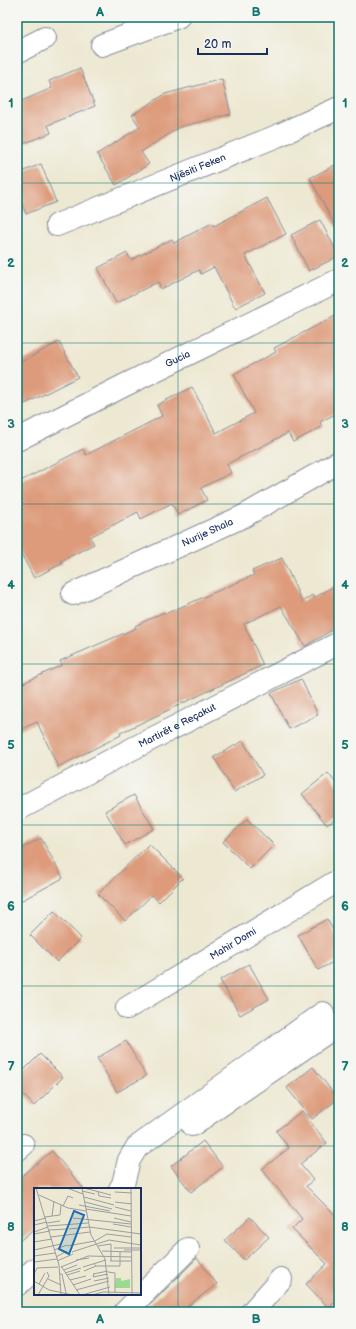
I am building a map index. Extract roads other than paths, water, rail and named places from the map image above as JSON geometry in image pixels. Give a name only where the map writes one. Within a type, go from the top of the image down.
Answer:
[{"type":"street","points":[[102,45],[178,17]]},
{"type":"street","points":[[17,52],[45,38]]},
{"type":"street","name":"Njësiti Feken","points":[[56,225],[277,136],[339,108]]},
{"type":"street","name":"Gucia","points":[[17,440],[339,280]]},
{"type":"street","name":"Nurije Shala","points":[[73,594],[244,516],[339,462]]},
{"type":"street","name":"Martirët e Reçakut","points":[[17,810],[132,749],[339,643]]},
{"type":"street","name":"Mahir Domi","points":[[127,1008],[339,880]]},
{"type":"street","points":[[192,1125],[331,1019]]},
{"type":"street","points":[[121,1188],[129,1160],[137,1147],[331,1019]]},
{"type":"street","points":[[125,1312],[188,1249]]},
{"type":"street","points":[[17,1285],[34,1270]]},
{"type":"street","points":[[252,1312],[281,1279]]}]
